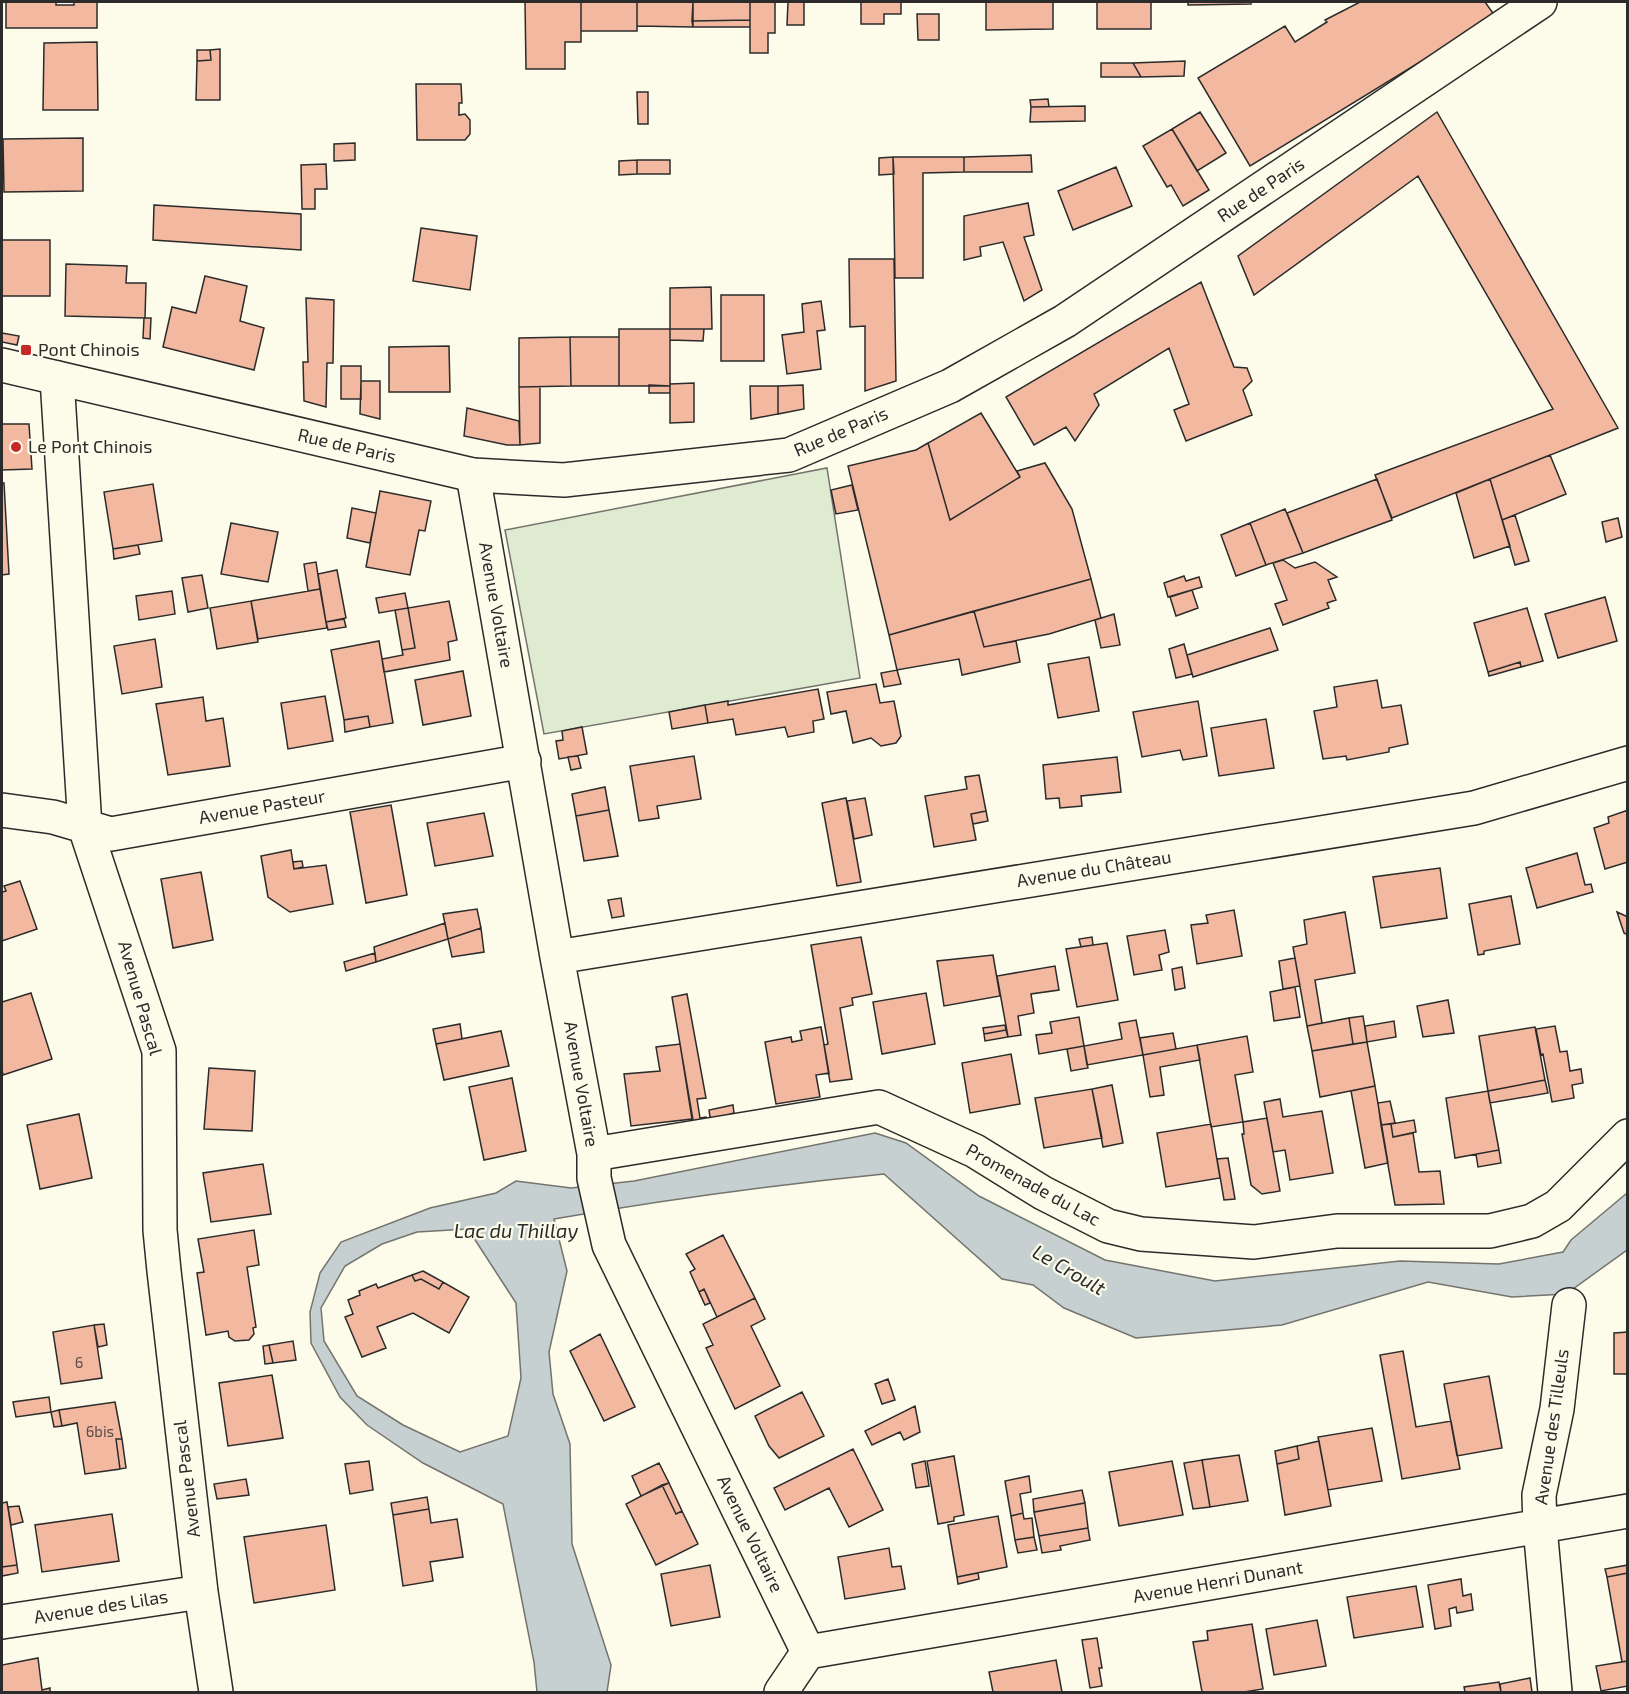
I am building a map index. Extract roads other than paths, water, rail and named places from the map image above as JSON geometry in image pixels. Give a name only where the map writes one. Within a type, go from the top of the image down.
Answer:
[{"type":"street","name":"Rue de Paris","points":[[2,365],[473,476],[564,480],[789,455],[950,386],[1065,321],[1540,2]]},
{"type":"street","name":"Avenue Pascal","points":[[57,378],[85,827],[159,1051],[161,1241],[201,1592],[216,1692]]},
{"type":"street","name":"Avenue Voltaire","points":[[473,476],[602,1221],[609,1245],[808,1652]]},
{"type":"street","name":"Avenue Pasteur","points":[[2,810],[53,817],[111,834],[524,761]]},
{"type":"street","name":"Avenue du Château","points":[[557,957],[1474,808],[1628,763]]},
{"type":"street","name":"Promenade du Lac","points":[[594,1166],[879,1107],[975,1151],[1043,1193],[1108,1226],[1141,1234],[1254,1242],[1337,1231],[1490,1231],[1532,1221],[1558,1206],[1628,1136]]},
{"type":"street","name":"Avenue des Tilleuls","points":[[1555,1692],[1539,1495],[1557,1408],[1569,1305]]},
{"type":"street","name":"Avenue Henri Dunant","points":[[808,1652],[1628,1511]]},
{"type":"street","name":"Avenue des Lilas","points":[[2,1622],[201,1592]]},
{"type":"street","points":[[781,1692],[808,1652]]},
{"type":"water","name":"Lac du Thillay","points":[[875,1133],[906,1143],[979,1196],[1105,1260],[1215,1281],[1400,1261],[1499,1264],[1563,1252],[1571,1240],[1627,1193],[1627,1250],[1566,1294],[1512,1297],[1428,1282],[1282,1325],[1136,1338],[1064,1308],[1033,1285],[1002,1279],[884,1174],[718,1194],[554,1219],[567,1271],[549,1352],[553,1394],[570,1444],[572,1544],[611,1665],[607,1692],[537,1692],[534,1662],[503,1504],[423,1463],[367,1425],[340,1397],[311,1343],[310,1312],[320,1273],[341,1242],[430,1208],[496,1193],[516,1181],[571,1188],[634,1181]],"holes":[[[468,1229],[516,1303],[521,1378],[508,1436],[460,1452],[403,1425],[357,1396],[324,1341],[321,1308],[345,1266],[382,1244],[417,1232]]]},
{"type":"place","name":"Pont Chinois","points":[[26,350]]},
{"type":"place","name":"Le Pont Chinois","points":[[16,447]]},
{"type":"water label","name":"Le Croult","points":[[1069,1270]]}]
